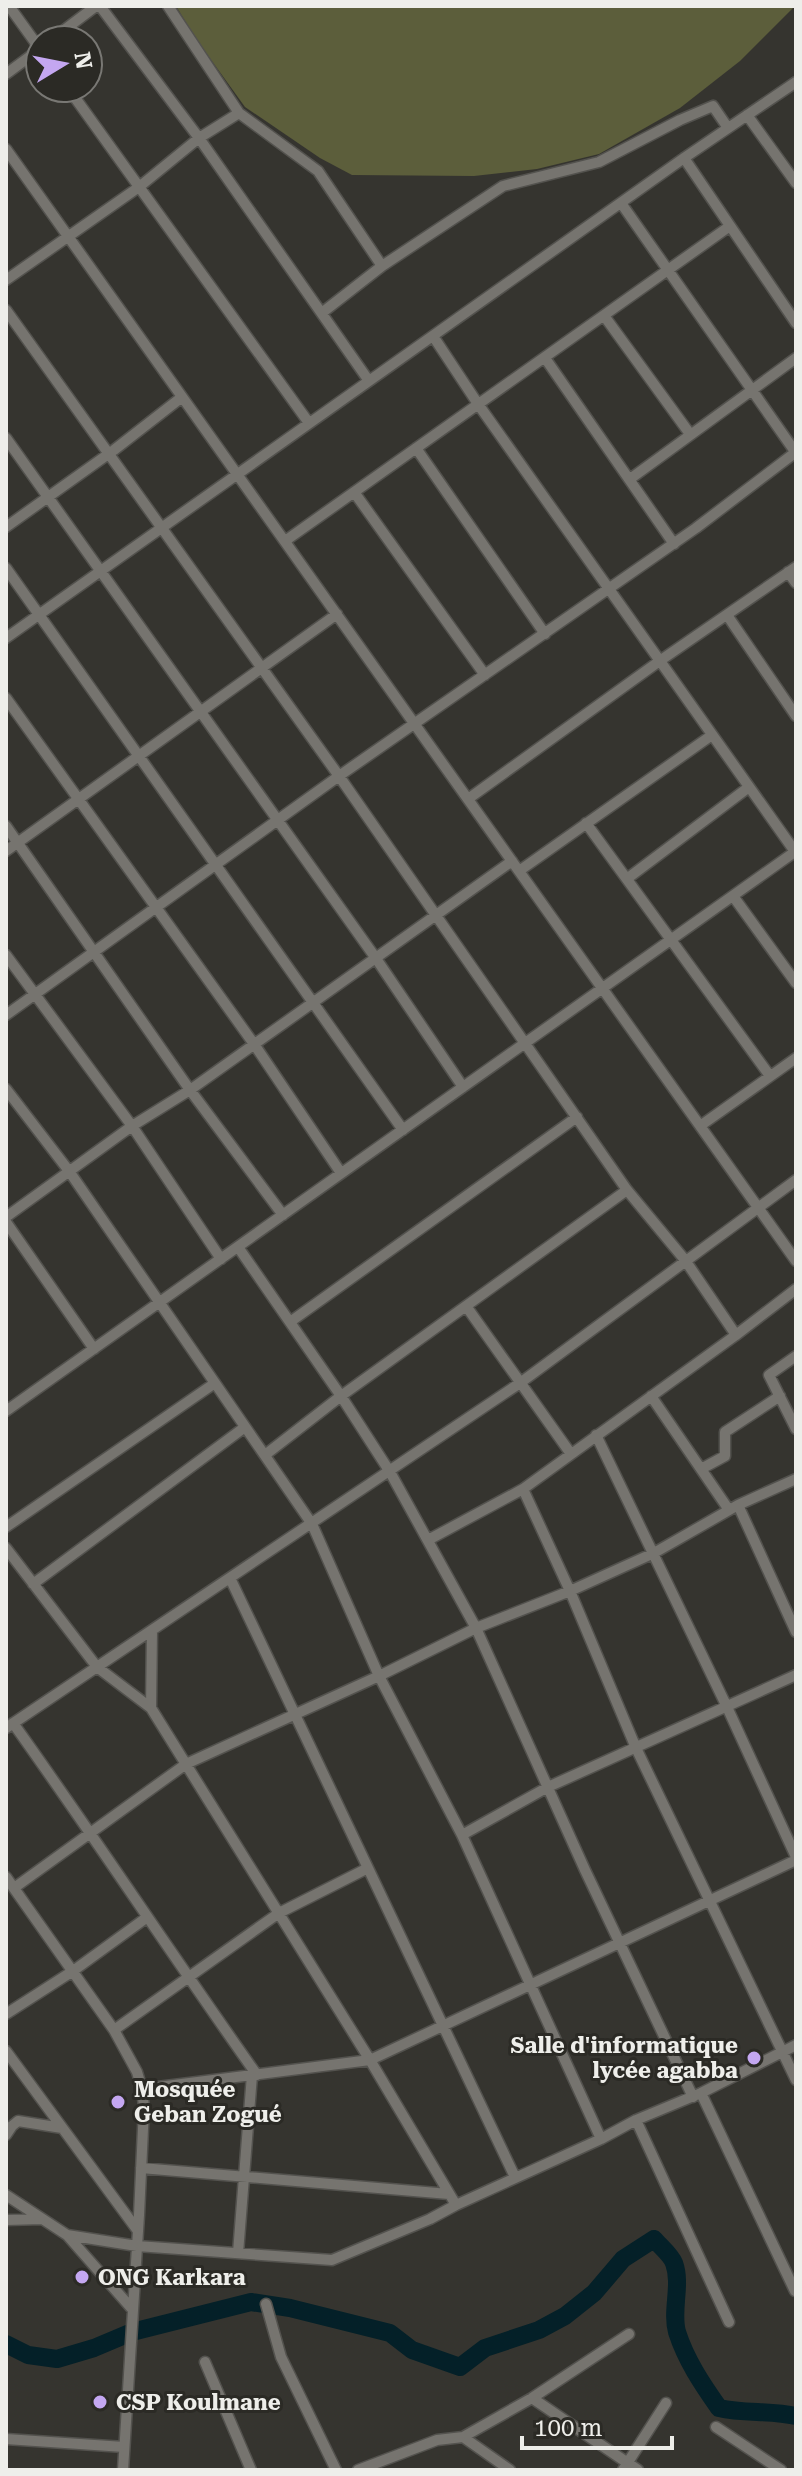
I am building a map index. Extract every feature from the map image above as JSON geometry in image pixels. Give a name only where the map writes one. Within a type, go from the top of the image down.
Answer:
[{"type":"street","points":[[9,6],[24,27]]},
{"type":"street","points":[[73,24],[98,6],[199,138],[369,381]]},
{"type":"street","points":[[168,6],[239,113],[318,171],[382,266]]},
{"type":"street","points":[[6,74],[24,61]]},
{"type":"street","points":[[6,638],[796,82]]},
{"type":"street","points":[[79,104],[309,423]]},
{"type":"street","points":[[323,312],[382,266],[503,186],[599,162],[713,106],[728,128]]},
{"type":"street","points":[[6,280],[139,187],[199,138],[239,113]]},
{"type":"street","points":[[747,115],[796,183]]},
{"type":"street","points":[[6,149],[796,1261]]},
{"type":"street","points":[[684,158],[796,323]]},
{"type":"street","points":[[6,1015],[339,776],[674,544],[796,452],[621,203]]},
{"type":"street","points":[[285,541],[730,226]]},
{"type":"street","points":[[6,310],[339,776],[627,1190],[685,1260],[736,1335]]},
{"type":"street","points":[[605,317],[690,434]]},
{"type":"street","points":[[7,1408],[796,852],[433,336]]},
{"type":"street","points":[[545,358],[674,544]]},
{"type":"street","points":[[630,479],[796,358]]},
{"type":"street","points":[[6,527],[182,397]]},
{"type":"street","points":[[6,438],[375,957],[463,1087]]},
{"type":"street","points":[[416,448],[545,634]]},
{"type":"street","points":[[354,492],[485,675]]},
{"type":"street","points":[[6,568],[403,1130]]},
{"type":"street","points":[[468,799],[792,569],[796,583]]},
{"type":"street","points":[[6,851],[337,614]]},
{"type":"street","points":[[727,615],[796,716]]},
{"type":"street","points":[[6,698],[254,1044],[341,1173]]},
{"type":"street","points":[[94,1349],[6,1219],[132,1126],[190,1090],[435,915],[586,823],[712,735]]},
{"type":"street","points":[[628,878],[749,787]]},
{"type":"street","points":[[586,823],[770,1076]]},
{"type":"street","points":[[6,826],[190,1090],[283,1215]]},
{"type":"street","points":[[733,896],[796,983]]},
{"type":"street","points":[[6,955],[132,1126],[221,1259]]},
{"type":"street","points":[[700,1126],[796,1058]]},
{"type":"street","points":[[6,1089],[69,1171],[312,1524],[379,1676],[462,1835],[601,2139]]},
{"type":"street","points":[[290,1322],[577,1117]]},
{"type":"street","points":[[238,2253],[254,2075],[146,1918],[92,1832],[10,1725],[520,1383],[796,1180]]},
{"type":"street","points":[[265,1455],[341,1396],[627,1190]]},
{"type":"street","points":[[238,1247],[390,1472],[476,1628],[621,1944],[795,2291]]},
{"type":"street","points":[[428,1540],[523,1489],[796,1289]]},
{"type":"street","points":[[466,1306],[571,1454]]},
{"type":"street","points":[[796,1356],[769,1375],[796,1429]]},
{"type":"street","points":[[6,1527],[215,1383]]},
{"type":"street","points":[[651,1396],[701,1469],[734,1508],[796,1632]]},
{"type":"street","points":[[701,1469],[725,1456],[725,1432],[780,1396]]},
{"type":"street","points":[[33,1584],[245,1427]]},
{"type":"street","points":[[142,2089],[370,2060],[712,1901],[796,1858],[596,1435]]},
{"type":"street","points":[[14,1888],[186,1764],[476,1628],[570,1591],[654,1553],[734,1508],[796,1479]]},
{"type":"street","points":[[523,1489],[636,1748],[796,2080]]},
{"type":"street","points":[[6,1548],[97,1667],[151,1708],[370,2060],[456,2205]]},
{"type":"street","points":[[230,1578],[515,2177]]},
{"type":"street","points":[[151,1708],[152,1630]]},
{"type":"street","points":[[462,1835],[548,1787],[796,1675]]},
{"type":"street","points":[[114,2030],[279,1913],[368,1868]]},
{"type":"street","points":[[6,1877],[114,2030],[137,2072],[142,2089],[138,2231],[123,2470]]},
{"type":"street","points":[[6,2014],[73,1971],[146,1918]]},
{"type":"street","points":[[67,2235],[137,2246],[332,2260],[430,2219],[636,2120],[697,2095],[796,2045]]},
{"type":"street","points":[[6,2051],[138,2231]]},
{"type":"street","points":[[636,2120],[729,2322]]},
{"type":"street","points":[[8,2130],[18,2121],[62,2128]]},
{"type":"street","points":[[141,2168],[449,2194]]},
{"type":"street","points":[[6,2195],[67,2235],[133,2310]]},
{"type":"street","points":[[8,2222],[42,2219]]},
{"type":"street","points":[[266,2304],[281,2357],[336,2470]]},
{"type":"street","points":[[358,2470],[437,2440],[463,2437],[532,2398],[629,2334]]},
{"type":"street","points":[[205,2362],[251,2470]]},
{"type":"street","points":[[532,2398],[626,2467],[638,2470]]},
{"type":"street","points":[[626,2467],[666,2403]]},
{"type":"street","points":[[716,2427],[781,2470]]},
{"type":"street","points":[[463,2437],[510,2470]]},
{"type":"street","points":[[6,2439],[124,2447]]},
{"type":"green space","points":[[176,6],[795,6],[740,61],[680,108],[599,154],[537,169],[474,176],[352,175],[320,158],[245,107]]},
{"type":"waterway","points":[[6,2344],[28,2355],[57,2359],[132,2332],[251,2302],[290,2308],[390,2333],[412,2350],[460,2367],[485,2348],[539,2330],[565,2316],[594,2293],[623,2259],[654,2239],[670,2257],[676,2271],[677,2332],[695,2372],[719,2408],[796,2416]]},
{"type":"place","name":"Salle d'informatique lycée agabba","points":[[754,2058]]},
{"type":"place","name":"Mosquée Geban Zogué","points":[[118,2102]]},
{"type":"place","name":"ONG Karkara","points":[[82,2277]]},
{"type":"place","name":"CSP Koulmane","points":[[100,2402]]}]
